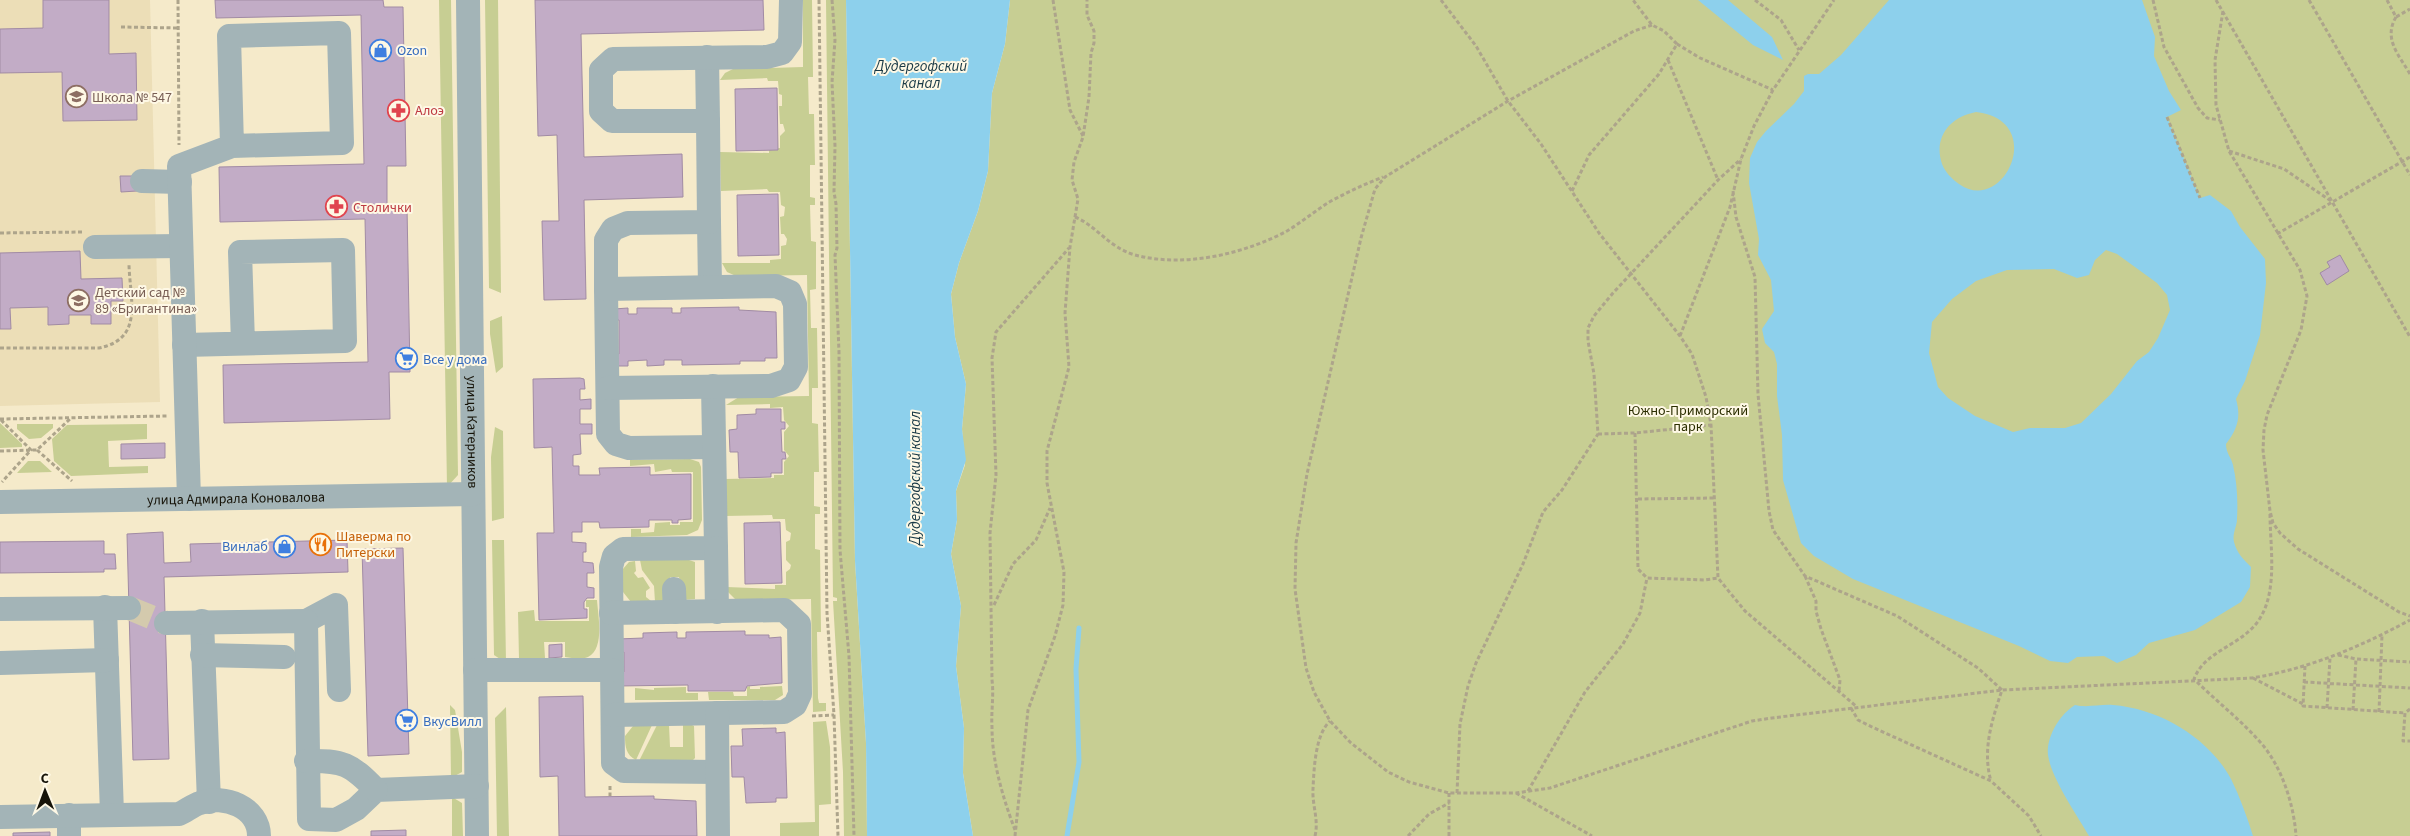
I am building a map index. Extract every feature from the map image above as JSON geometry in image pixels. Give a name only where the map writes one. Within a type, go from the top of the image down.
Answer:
[{"type":"street","name":"улица Катерников","points":[[468,0],[477,836]]},
{"type":"street","points":[[708,121],[612,121],[601,111],[601,70],[613,58],[767,57],[782,53],[790,42],[791,0]]},
{"type":"street","points":[[142,181],[180,174],[232,146],[342,143],[339,33],[229,36],[232,146]]},
{"type":"street","points":[[707,58],[710,287]]},
{"type":"street","points":[[180,174],[189,499]]},
{"type":"street","points":[[709,222],[628,223],[614,229],[606,240],[608,434],[616,444],[629,448],[714,447]]},
{"type":"street","points":[[96,247],[181,246]]},
{"type":"street","points":[[184,345],[243,344],[345,341],[343,250],[240,252],[243,344]]},
{"type":"street","points":[[606,289],[776,286],[790,292],[796,304],[796,367],[789,380],[771,386],[608,388]]},
{"type":"street","points":[[713,386],[717,612]]},
{"type":"street","name":"улица Адмирала Коновалова","points":[[1,492],[189,499],[473,494]]},
{"type":"street","points":[[716,548],[623,549],[614,556],[611,567],[611,613],[613,763],[624,771],[717,772]]},
{"type":"street","points":[[674,589],[675,612]]},
{"type":"street","points":[[166,623],[306,621],[336,605],[339,690]]},
{"type":"street","points":[[105,607],[112,814]]},
{"type":"street","points":[[0,609],[129,608]]},
{"type":"street","points":[[611,613],[784,610],[799,624],[800,654],[800,694],[795,705],[784,712],[613,715]]},
{"type":"street","points":[[202,621],[209,802]]},
{"type":"street","points":[[306,621],[306,761],[309,819],[336,820],[356,809],[376,790],[477,786]]},
{"type":"street","points":[[202,655],[284,657]]},
{"type":"street","points":[[0,663],[107,660]]},
{"type":"street","points":[[475,670],[612,670]]},
{"type":"street","points":[[717,713],[718,836]]},
{"type":"street","points":[[306,761],[339,762],[357,770],[376,790]]},
{"type":"street","points":[[0,817],[69,825],[112,814],[179,825],[200,802],[222,800],[241,806],[251,815],[259,829],[259,836]]},
{"type":"path","points":[[178,0],[180,174]]},
{"type":"path","points":[[819,0],[827,613],[834,715],[838,836]]},
{"type":"path","points":[[832,0],[835,40],[832,82],[837,248],[835,255],[840,352],[840,550],[849,656],[854,836]]},
{"type":"path","points":[[1053,0],[1070,110],[1084,137]]},
{"type":"path","points":[[1015,836],[1028,710],[1055,636],[1063,605],[1064,572],[1047,483],[1047,451],[1069,367],[1065,312],[1070,247],[1078,199],[1072,180],[1074,162],[1084,137],[1089,97],[1091,53],[1094,43],[1094,31],[1088,15],[1087,0]]},
{"type":"path","points":[[1441,0],[1476,46],[1508,101],[1572,191],[1599,233],[1692,354],[1706,397],[1711,424],[1718,578],[1745,611],[1858,707]]},
{"type":"path","points":[[1633,0],[1652,25],[1664,31],[1677,44],[1700,58],[1773,90]]},
{"type":"path","points":[[1755,0],[1781,20],[1799,50]]},
{"type":"path","points":[[1680,336],[1724,225],[1741,159],[1754,126],[1773,90],[1834,0]]},
{"type":"path","points":[[2153,0],[2164,47],[2192,98],[2207,118],[2220,120]]},
{"type":"path","points":[[2216,0],[2410,337]]},
{"type":"path","points":[[2309,0],[2410,174]]},
{"type":"path","points":[[2387,0],[2396,17]]},
{"type":"path","points":[[2410,9],[2396,17],[2390,31],[2391,41],[2410,74]]},
{"type":"path","points":[[2194,680],[2198,668],[2249,632],[2264,610],[2270,590],[2270,510],[2263,450],[2264,430],[2267,415],[2301,330],[2307,296],[2300,270],[2228,151],[2216,104],[2215,60],[2223,11]]},
{"type":"path","points":[[1075,217],[1085,221],[1110,244],[1135,254],[1164,259],[1208,257],[1265,241],[1288,230],[1331,201],[1384,177],[1508,101],[1634,31],[1652,25]]},
{"type":"path","points":[[121,27],[178,28]]},
{"type":"path","points":[[1572,191],[1590,155],[1659,74],[1677,44]]},
{"type":"path","points":[[1668,60],[1718,180]]},
{"type":"path","points":[[2167,117],[2200,198]]},
{"type":"path","points":[[2228,151],[2284,169],[2332,202]]},
{"type":"path","points":[[2277,234],[2410,157]]},
{"type":"path","points":[[1457,793],[1460,724],[1468,686],[1476,663],[1523,564],[1543,512],[1562,490],[1598,434],[1594,374],[1588,341],[1588,328],[1594,316],[1630,275],[1718,180],[1741,159]]},
{"type":"path","points":[[1384,177],[1375,189],[1361,238],[1307,474],[1296,543],[1295,589],[1306,668],[1314,692],[1330,721],[1351,743],[1388,772],[1409,782],[1449,793],[1516,793],[1574,782],[1752,721],[2002,690],[2252,678],[2284,673],[2338,655],[2382,635],[2410,618]]},
{"type":"path","points":[[1733,191],[1736,217],[1755,277],[1758,394],[1769,511],[1773,530],[1806,576],[1816,601],[1816,611],[1821,629],[1840,680],[1839,692]]},
{"type":"path","points":[[0,233],[87,232],[96,247]]},
{"type":"path","points":[[0,348],[99,348],[112,346],[121,340],[128,331],[131,320],[128,246]]},
{"type":"path","points":[[1016,830],[1006,806],[993,744],[990,533],[996,475],[992,358],[996,332],[1070,247]]},
{"type":"path","points":[[0,419],[186,416]]},
{"type":"path","points":[[37,450],[72,418]]},
{"type":"path","points":[[0,419],[31,450]]},
{"type":"path","points":[[1598,434],[1635,433],[1711,424]]},
{"type":"path","points":[[1635,433],[1638,499],[1638,569],[1647,578],[1704,580],[1718,578]]},
{"type":"path","points":[[1,492],[31,450]]},
{"type":"path","points":[[0,451],[37,450],[72,481]]},
{"type":"path","points":[[1638,499],[1714,498]]},
{"type":"path","points":[[992,608],[1013,564],[1036,540],[1051,506]]},
{"type":"path","points":[[2270,510],[2280,533],[2298,549],[2339,577],[2410,618]]},
{"type":"path","points":[[1806,576],[1897,616],[1978,668],[2002,690]]},
{"type":"path","points":[[1528,791],[1585,692],[1623,644],[1640,614],[1647,578]]},
{"type":"path","points":[[2379,712],[2382,635]]},
{"type":"path","points":[[2338,655],[2356,659],[2410,662]]},
{"type":"path","points":[[2327,708],[2330,658]]},
{"type":"path","points":[[2353,710],[2356,659]]},
{"type":"path","points":[[2303,704],[2305,666]]},
{"type":"path","points":[[2252,678],[2303,704],[2303,706],[2405,714],[2410,710]]},
{"type":"path","points":[[2194,680],[2262,744],[2276,766],[2288,796],[2296,836]]},
{"type":"path","points":[[2304,682],[2410,688]]},
{"type":"path","points":[[1991,781],[1986,758],[2002,690]]},
{"type":"path","points":[[1851,708],[1858,720],[1991,781],[2029,816],[2041,836]]},
{"type":"path","points":[[2405,714],[2403,740],[2410,741]]},
{"type":"path","points":[[813,716],[834,715]]},
{"type":"path","points":[[1315,836],[1317,828],[1313,790],[1318,746],[1325,726],[1330,721]]},
{"type":"path","points":[[610,785],[610,796]]},
{"type":"path","points":[[1449,793],[1449,836]]},
{"type":"path","points":[[1516,793],[1592,836]]},
{"type":"path","points":[[1408,836],[1429,814],[1449,803]]},
{"type":"shaded area","points":[[0,0],[150,0],[160,402],[0,406]]},
{"type":"green space","points":[[439,0],[451,0],[458,475],[447,487]]},
{"type":"green space","points":[[485,0],[498,0],[501,293],[489,288]]},
{"type":"green space","points":[[803,0],[812,0],[813,77],[808,77],[809,114],[814,114],[815,165],[810,165],[810,197],[815,198],[815,205],[810,205],[811,241],[816,242],[816,289],[810,290],[811,328],[817,328],[818,388],[812,388],[812,423],[818,424],[819,472],[814,472],[814,506],[820,507],[820,514],[815,514],[815,549],[820,550],[821,632],[817,632],[818,698],[819,703],[826,703],[826,711],[813,712],[811,599],[736,600],[728,592],[727,587],[775,589],[775,585],[786,585],[786,572],[790,569],[791,565],[786,560],[786,542],[790,540],[791,533],[786,530],[785,519],[773,519],[772,515],[725,516],[725,479],[774,478],[774,475],[784,475],[784,462],[789,456],[784,450],[784,432],[789,426],[784,420],[783,407],[770,408],[770,404],[726,405],[739,397],[809,396],[807,275],[736,276],[727,272],[722,263],[770,263],[770,260],[781,259],[781,246],[786,245],[787,239],[784,234],[781,234],[780,217],[784,216],[785,207],[781,205],[780,192],[769,192],[767,189],[721,191],[720,152],[769,153],[769,149],[780,148],[780,136],[785,131],[783,124],[780,124],[779,106],[782,106],[782,95],[779,94],[778,81],[768,81],[767,78],[720,80],[725,73],[733,69],[803,67]]},
{"type":"green space","points":[[826,0],[846,0],[855,561],[866,743],[867,836],[844,836],[843,772],[833,601],[837,601],[837,598],[833,597]]},
{"type":"green space","name":"Южно-Приморский парк","points":[[1010,0],[2410,0],[2410,836],[973,836],[963,773],[964,728],[956,666],[961,606],[951,554],[957,520],[956,491],[965,465],[962,429],[966,384],[955,337],[951,294],[959,263],[978,211],[988,171],[992,93],[1005,44]]},
{"type":"green space","points":[[502,316],[503,367],[496,373],[490,321]]},
{"type":"green space","points":[[0,423],[22,444],[22,447],[0,448]]},
{"type":"green space","points":[[17,424],[53,424],[53,428],[41,438],[29,439],[17,429]]},
{"type":"green space","points":[[147,424],[147,439],[108,441],[109,467],[148,466],[148,473],[71,476],[54,461],[52,439],[67,425]]},
{"type":"green space","points":[[495,427],[503,431],[504,518],[492,521],[491,457]]},
{"type":"green space","points":[[690,459],[699,462],[701,467],[702,520],[698,530],[687,535],[631,537],[631,529],[641,529],[641,533],[654,532],[655,523],[670,522],[670,525],[680,525],[680,522],[693,522],[693,472],[672,472],[671,469],[655,472],[654,464],[630,466],[630,460]]},
{"type":"green space","points":[[28,461],[40,461],[52,472],[17,473]]},
{"type":"green space","points":[[492,540],[504,540],[506,663],[494,655]]},
{"type":"green space","points":[[640,560],[689,560],[695,562],[695,599],[683,600],[679,577],[670,577],[667,600],[655,602],[654,586],[642,570]]},
{"type":"green space","points":[[635,561],[636,571],[634,573],[638,578],[643,577],[650,588],[646,591],[646,597],[651,601],[631,602],[623,592],[622,570],[629,562]]},
{"type":"green space","points":[[586,600],[597,600],[599,639],[593,653],[588,657],[582,658],[565,657],[565,642],[544,642],[545,658],[519,659],[518,612],[534,610],[535,621],[589,621],[589,607],[586,607]]},
{"type":"green space","points":[[750,686],[750,689],[760,689],[760,687],[782,686],[783,695],[775,700],[709,700],[708,692],[733,692],[734,696],[747,696],[747,687]]},
{"type":"green space","points":[[686,687],[686,693],[698,693],[698,700],[635,700],[635,688],[654,690],[654,688]]},
{"type":"green space","points":[[450,705],[455,710],[462,752],[462,772],[451,778]]},
{"type":"green space","points":[[506,707],[509,836],[497,836],[495,718]]},
{"type":"green space","points":[[826,721],[830,747],[831,804],[819,805],[819,836],[780,836],[780,823],[815,822],[813,722]]},
{"type":"green space","points":[[652,725],[636,760],[630,756],[627,750],[625,736],[633,726]]},
{"type":"green space","points":[[657,725],[669,725],[670,747],[683,747],[683,725],[694,726],[695,758],[693,760],[639,761]]},
{"type":"green space","points":[[452,797],[462,803],[463,836],[452,836]]},
{"type":"water","name":"Дудергофский канал","points":[[846,0],[1010,0],[1005,44],[992,93],[988,171],[978,211],[959,263],[951,294],[955,337],[966,384],[962,429],[966,460],[956,491],[957,520],[951,554],[961,606],[956,666],[964,728],[963,773],[973,836],[867,836],[866,743],[855,561]]},
{"type":"water","points":[[1698,0],[1728,0],[1772,37],[1783,60],[1753,45]]},
{"type":"water","points":[[1889,0],[2142,0],[2155,37],[2154,56],[2169,91],[2181,110],[2167,117],[2200,198],[2210,195],[2231,211],[2240,227],[2265,259],[2266,283],[2260,335],[2245,381],[2236,399],[2238,417],[2236,427],[2226,444],[2233,465],[2237,492],[2237,519],[2234,542],[2239,553],[2251,567],[2250,587],[2241,602],[2195,630],[2149,643],[2136,655],[2117,663],[2104,656],[2077,657],[2068,663],[2050,661],[2019,646],[1853,579],[1814,556],[1801,543],[1783,480],[1782,435],[1777,396],[1777,364],[1774,352],[1765,343],[1762,329],[1774,311],[1771,280],[1758,255],[1759,239],[1749,183],[1750,158],[1757,142],[1804,91],[1804,76],[1819,74],[1841,55]],"holes":[[[1976,112],[1998,119],[2010,131],[2014,147],[2011,163],[2003,177],[1991,187],[1976,190],[1959,184],[1951,178],[1943,167],[1940,154],[1942,137],[1951,124],[1958,118]],[[2106,250],[2117,254],[2157,283],[2167,295],[2170,310],[2158,338],[2149,352],[2137,361],[2111,394],[2081,423],[2065,428],[2030,428],[2013,432],[1975,416],[1948,398],[1938,387],[1929,353],[1932,322],[1952,299],[1976,281],[2007,270],[2054,269],[2077,278],[2089,275],[2095,260]]]},
{"type":"water","points":[[2075,705],[2113,705],[2148,712],[2165,719],[2196,738],[2221,764],[2231,779],[2253,836],[2089,836],[2059,785],[2048,755],[2049,741],[2055,727],[2064,714]]},
{"type":"building","points":[[43,0],[109,0],[109,54],[136,53],[137,120],[63,121],[62,72],[0,73],[0,29],[43,28]]},
{"type":"building","points":[[215,0],[383,0],[384,7],[403,7],[406,166],[387,166],[387,207],[407,207],[410,372],[389,372],[390,419],[224,423],[223,365],[368,362],[365,219],[220,222],[219,167],[364,164],[361,15],[216,18]]},
{"type":"building","points":[[535,0],[763,0],[764,30],[581,34],[584,157],[682,154],[683,197],[584,200],[586,299],[544,300],[542,221],[559,221],[557,135],[538,136]]},
{"type":"building","points":[[777,88],[778,150],[736,151],[735,89]]},
{"type":"building","points":[[120,176],[136,176],[137,191],[121,192]]},
{"type":"building","points":[[778,194],[779,255],[738,256],[737,195]]},
{"type":"building","points":[[80,251],[81,279],[122,278],[123,301],[111,301],[111,324],[91,324],[91,315],[69,315],[69,324],[48,325],[48,307],[10,308],[11,329],[0,329],[0,253]]},
{"type":"building","points":[[2340,255],[2349,271],[2327,285],[2320,273],[2330,267],[2327,262]]},
{"type":"building","points":[[739,307],[739,310],[776,312],[777,358],[765,358],[765,361],[740,361],[740,364],[682,365],[682,360],[664,360],[664,365],[647,366],[647,360],[628,361],[628,366],[615,366],[614,354],[619,354],[619,320],[614,320],[614,309],[628,308],[628,314],[637,314],[637,308],[672,308],[672,313],[681,313],[681,308]]},
{"type":"building","points":[[533,379],[584,379],[585,389],[580,389],[580,400],[591,399],[591,409],[580,409],[580,424],[592,424],[592,434],[580,434],[581,454],[573,455],[573,466],[579,466],[579,475],[600,475],[599,468],[650,467],[650,475],[691,474],[691,519],[678,520],[678,523],[672,523],[672,520],[649,520],[649,527],[600,528],[599,522],[582,522],[582,532],[572,532],[572,542],[586,543],[586,552],[583,552],[583,562],[593,563],[594,573],[587,573],[587,587],[594,588],[594,598],[587,598],[584,602],[584,609],[587,609],[587,618],[539,620],[537,533],[554,533],[552,447],[534,448]]},
{"type":"building","points":[[756,409],[781,409],[781,422],[785,422],[785,429],[781,429],[782,452],[785,452],[786,459],[782,459],[782,473],[771,473],[771,477],[739,478],[738,452],[730,452],[729,430],[737,429],[737,415],[756,414]]},
{"type":"building","points":[[165,443],[165,458],[121,459],[121,444]]},
{"type":"building","points":[[780,522],[782,583],[745,584],[744,523]]},
{"type":"building","points":[[163,532],[164,563],[191,562],[190,544],[347,540],[348,572],[164,577],[169,759],[133,760],[127,534]]},
{"type":"building","points":[[104,541],[104,554],[115,554],[116,569],[104,569],[104,572],[0,573],[0,542]]},
{"type":"building","points":[[403,548],[409,754],[368,756],[362,549]]},
{"type":"building","points":[[745,631],[745,635],[769,635],[769,638],[781,637],[782,683],[747,686],[745,691],[688,691],[688,685],[618,686],[618,672],[624,672],[624,652],[619,652],[618,639],[643,638],[643,633],[677,632],[677,638],[686,638],[686,632]]},
{"type":"building","points":[[562,644],[562,657],[549,658],[549,645]]},
{"type":"building","points":[[583,696],[585,797],[654,796],[654,799],[696,801],[697,836],[559,836],[558,776],[540,777],[539,697]]},
{"type":"building","points":[[776,728],[776,733],[785,732],[787,798],[776,798],[776,802],[746,803],[744,777],[732,777],[731,746],[743,746],[742,729]]},
{"type":"building","points":[[406,830],[406,836],[371,836],[371,831]]},
{"type":"building","points":[[50,832],[50,836],[13,836],[13,833]]},
{"type":"waterway","points":[[1067,836],[1079,762],[1076,669],[1079,628]]},
{"type":"tunnel","points":[[129,608],[166,623]]},
{"type":"place","name":"Ozon","points":[[381,50]]},
{"type":"place","name":"Школа № 547","points":[[76,97]]},
{"type":"place","name":"Алоэ","points":[[399,110]]},
{"type":"place","name":"Столички","points":[[337,207]]},
{"type":"place","name":"Детский сад № 89 «Бригантина»","points":[[79,300]]},
{"type":"place","name":"Все у дома","points":[[407,359]]},
{"type":"place","name":"Шаверма по Питерски","points":[[320,544]]},
{"type":"place","name":"Винлаб","points":[[284,546]]},
{"type":"place","name":"ВкусВилл","points":[[407,721]]}]
